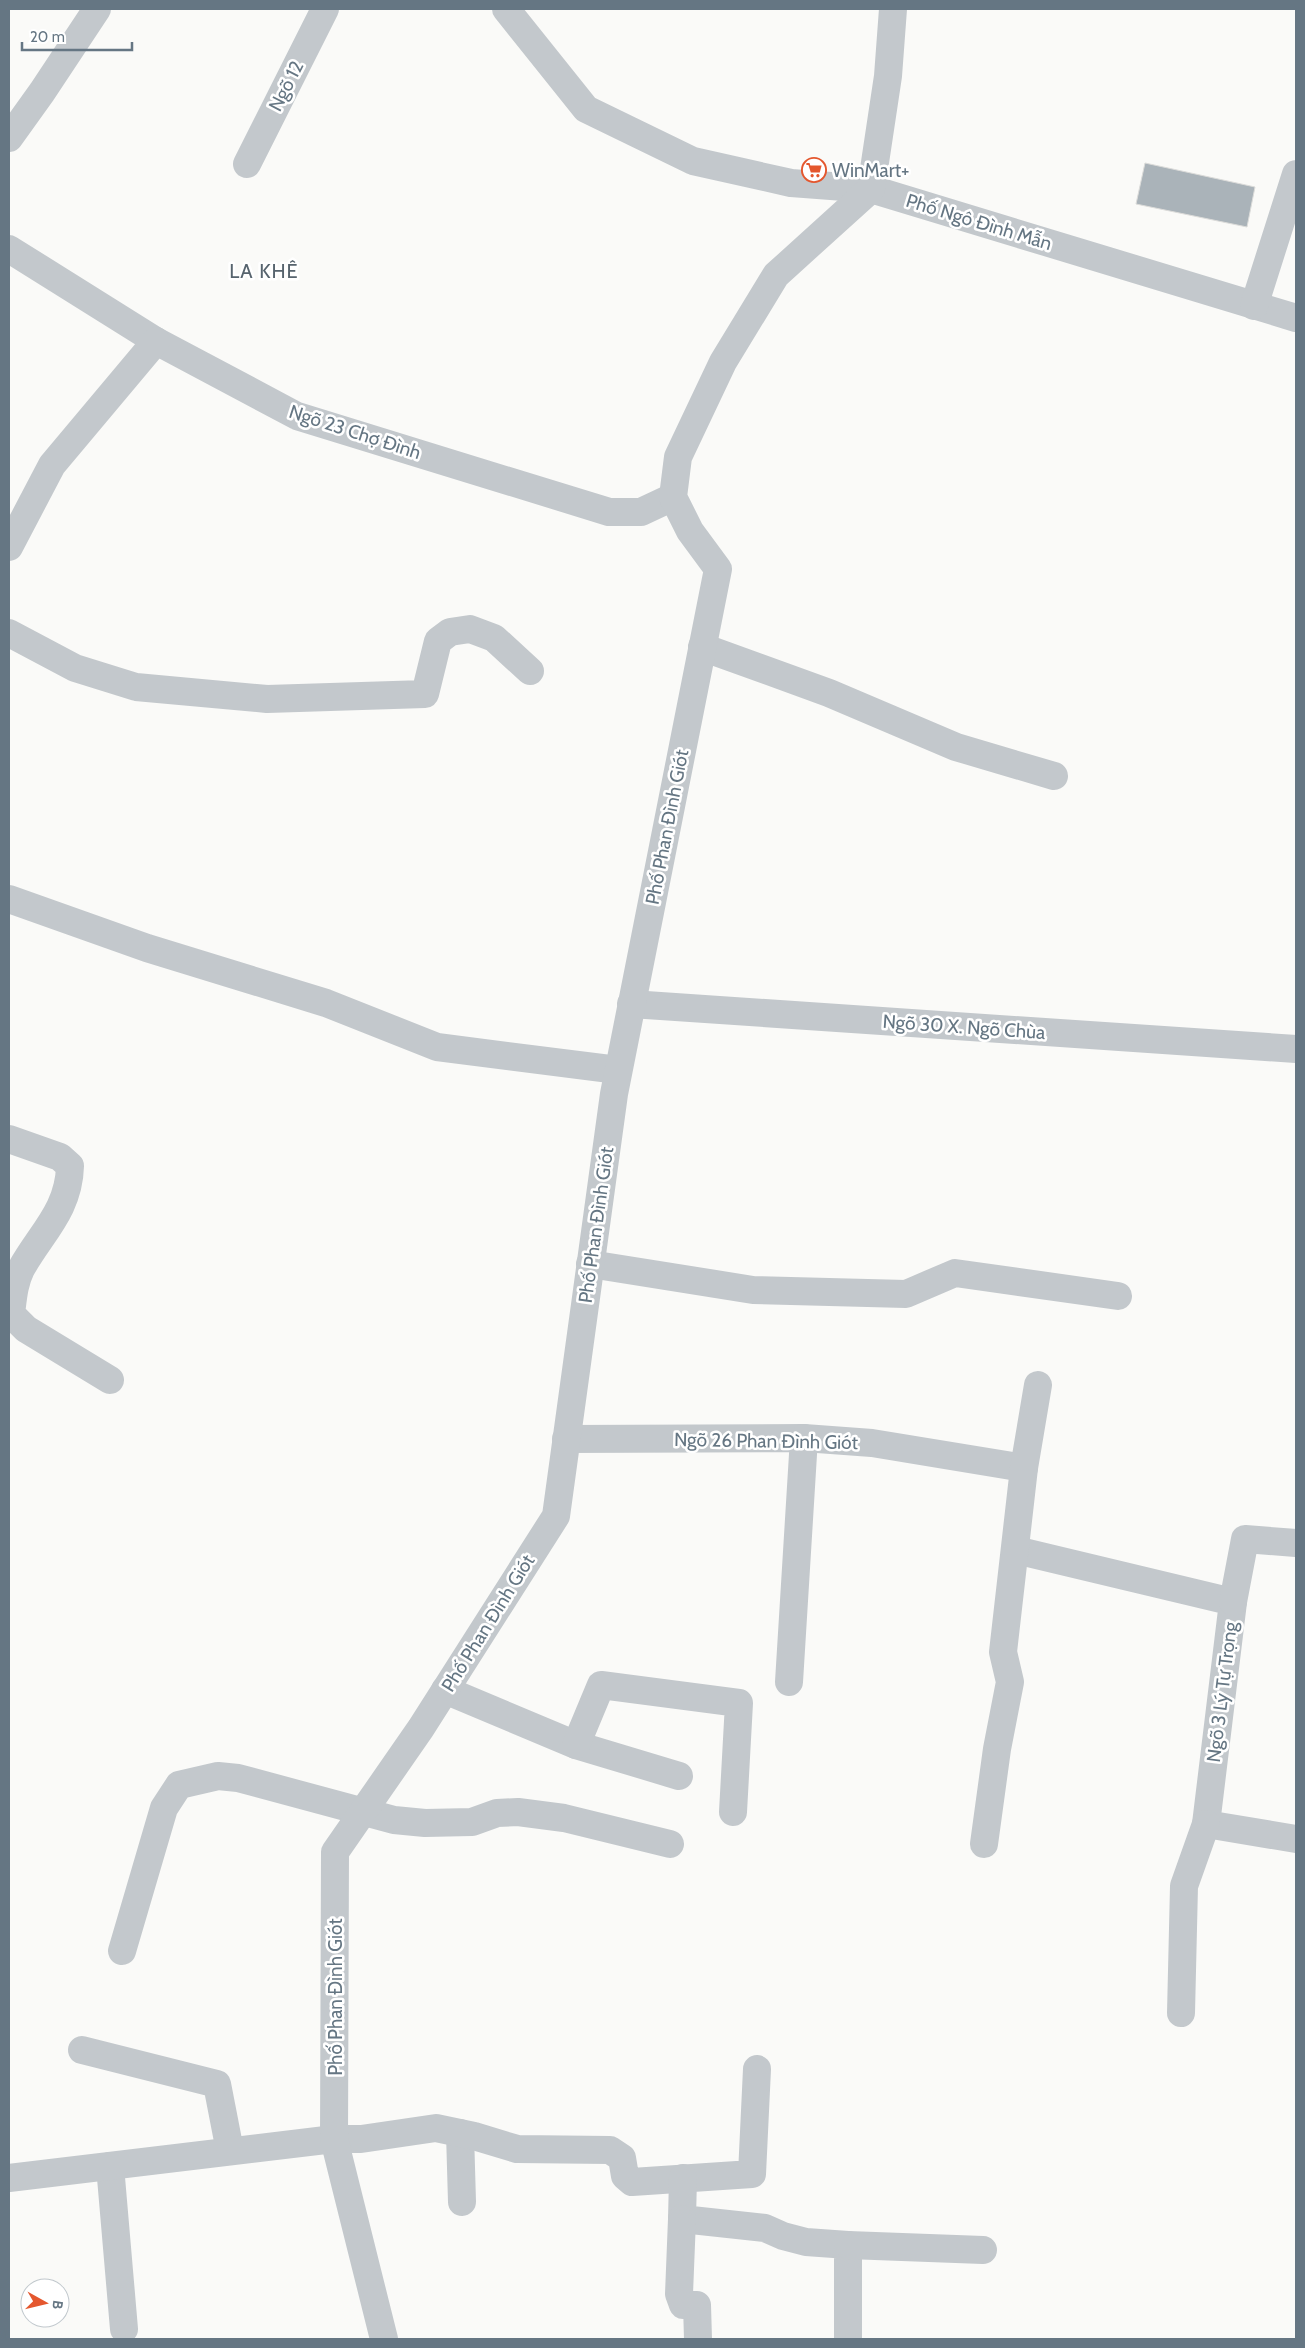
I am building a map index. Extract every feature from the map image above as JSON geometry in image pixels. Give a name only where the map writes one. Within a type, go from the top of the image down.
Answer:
[{"type":"street","points":[[9,138],[97,9]]},
{"type":"street","name":"Ngõ 12","points":[[247,164],[326,9]]},
{"type":"street","name":"Phố Ngô Đình Mẫn","points":[[506,9],[586,109],[693,161],[791,183],[871,189],[1296,318]]},
{"type":"street","points":[[673,497],[678,457],[723,362],[776,274],[871,189],[888,76],[894,9]]},
{"type":"street","points":[[1254,306],[1296,174]]},
{"type":"street","name":"Ngõ 23 Chợ Đình","points":[[9,249],[156,341],[297,416],[609,512],[640,512],[673,497]]},
{"type":"street","points":[[9,547],[52,465],[156,341]]},
{"type":"street","name":"Phố Phan Đình Giót","points":[[384,2339],[334,2139],[335,1852],[444,1690],[556,1516],[618,1070],[718,570],[690,531],[673,497]]},
{"type":"street","points":[[9,633],[75,668],[136,687],[267,699],[424,694],[438,641],[450,632],[470,629],[494,638],[530,671]]},
{"type":"street","points":[[702,647],[829,693],[956,748],[1054,776]]},
{"type":"street","points":[[9,899],[147,948],[326,1002],[437,1047],[618,1070]]},
{"type":"street","name":"Ngõ 30 X. Ngõ Chùa","points":[[631,1004],[1296,1049]]},
{"type":"street","points":[[9,1139],[60,1157],[70,1166],[65,1200],[21,1270],[14,1286],[11,1314],[26,1329],[110,1380]]},
{"type":"street","points":[[590,1264],[753,1290],[906,1294],[955,1273],[1118,1296]]},
{"type":"street","points":[[984,1844],[997,1750],[1010,1682],[1002,1652],[1016,1550],[1024,1468],[1038,1386]]},
{"type":"street","points":[[789,1682],[804,1438]]},
{"type":"street","name":"Ngõ 26 Phan Đình Giót","points":[[566,1439],[804,1438],[872,1443],[1024,1468]]},
{"type":"street","points":[[1233,1602],[1245,1539],[1296,1543]]},
{"type":"street","name":"Ngõ 3 Lý Tự Trọng","points":[[1016,1550],[1233,1602],[1206,1824],[1184,1886],[1181,2013]]},
{"type":"street","points":[[576,1746],[601,1685],[739,1703],[733,1812]]},
{"type":"street","points":[[444,1690],[576,1746],[679,1776]]},
{"type":"street","points":[[122,1950],[164,1808],[179,1786],[218,1776],[238,1778],[362,1813],[401,1821],[435,1823],[472,1822],[497,1813],[518,1812],[564,1818],[670,1844]]},
{"type":"street","points":[[1206,1824],[1296,1839]]},
{"type":"street","points":[[82,2050],[217,2084],[230,2152]]},
{"type":"street","points":[[9,2178],[436,2128],[517,2149],[610,2150],[622,2158],[625,2176],[632,2182],[752,2174],[757,2069]]},
{"type":"street","points":[[460,2133],[462,2202]]},
{"type":"street","points":[[110,2166],[124,2329]]},
{"type":"street","points":[[683,2178],[679,2294],[683,2305],[697,2305],[698,2339]]},
{"type":"street","points":[[682,2219],[765,2228],[783,2236],[806,2242],[983,2250]]},
{"type":"street","points":[[848,2245],[848,2339]]},
{"type":"building","points":[[1145,163],[1255,187],[1247,227],[1136,204]]},
{"type":"place","name":"WinMart+","points":[[814,170]]},
{"type":"district","name":"LA KHÊ","points":[[264,271]]}]
